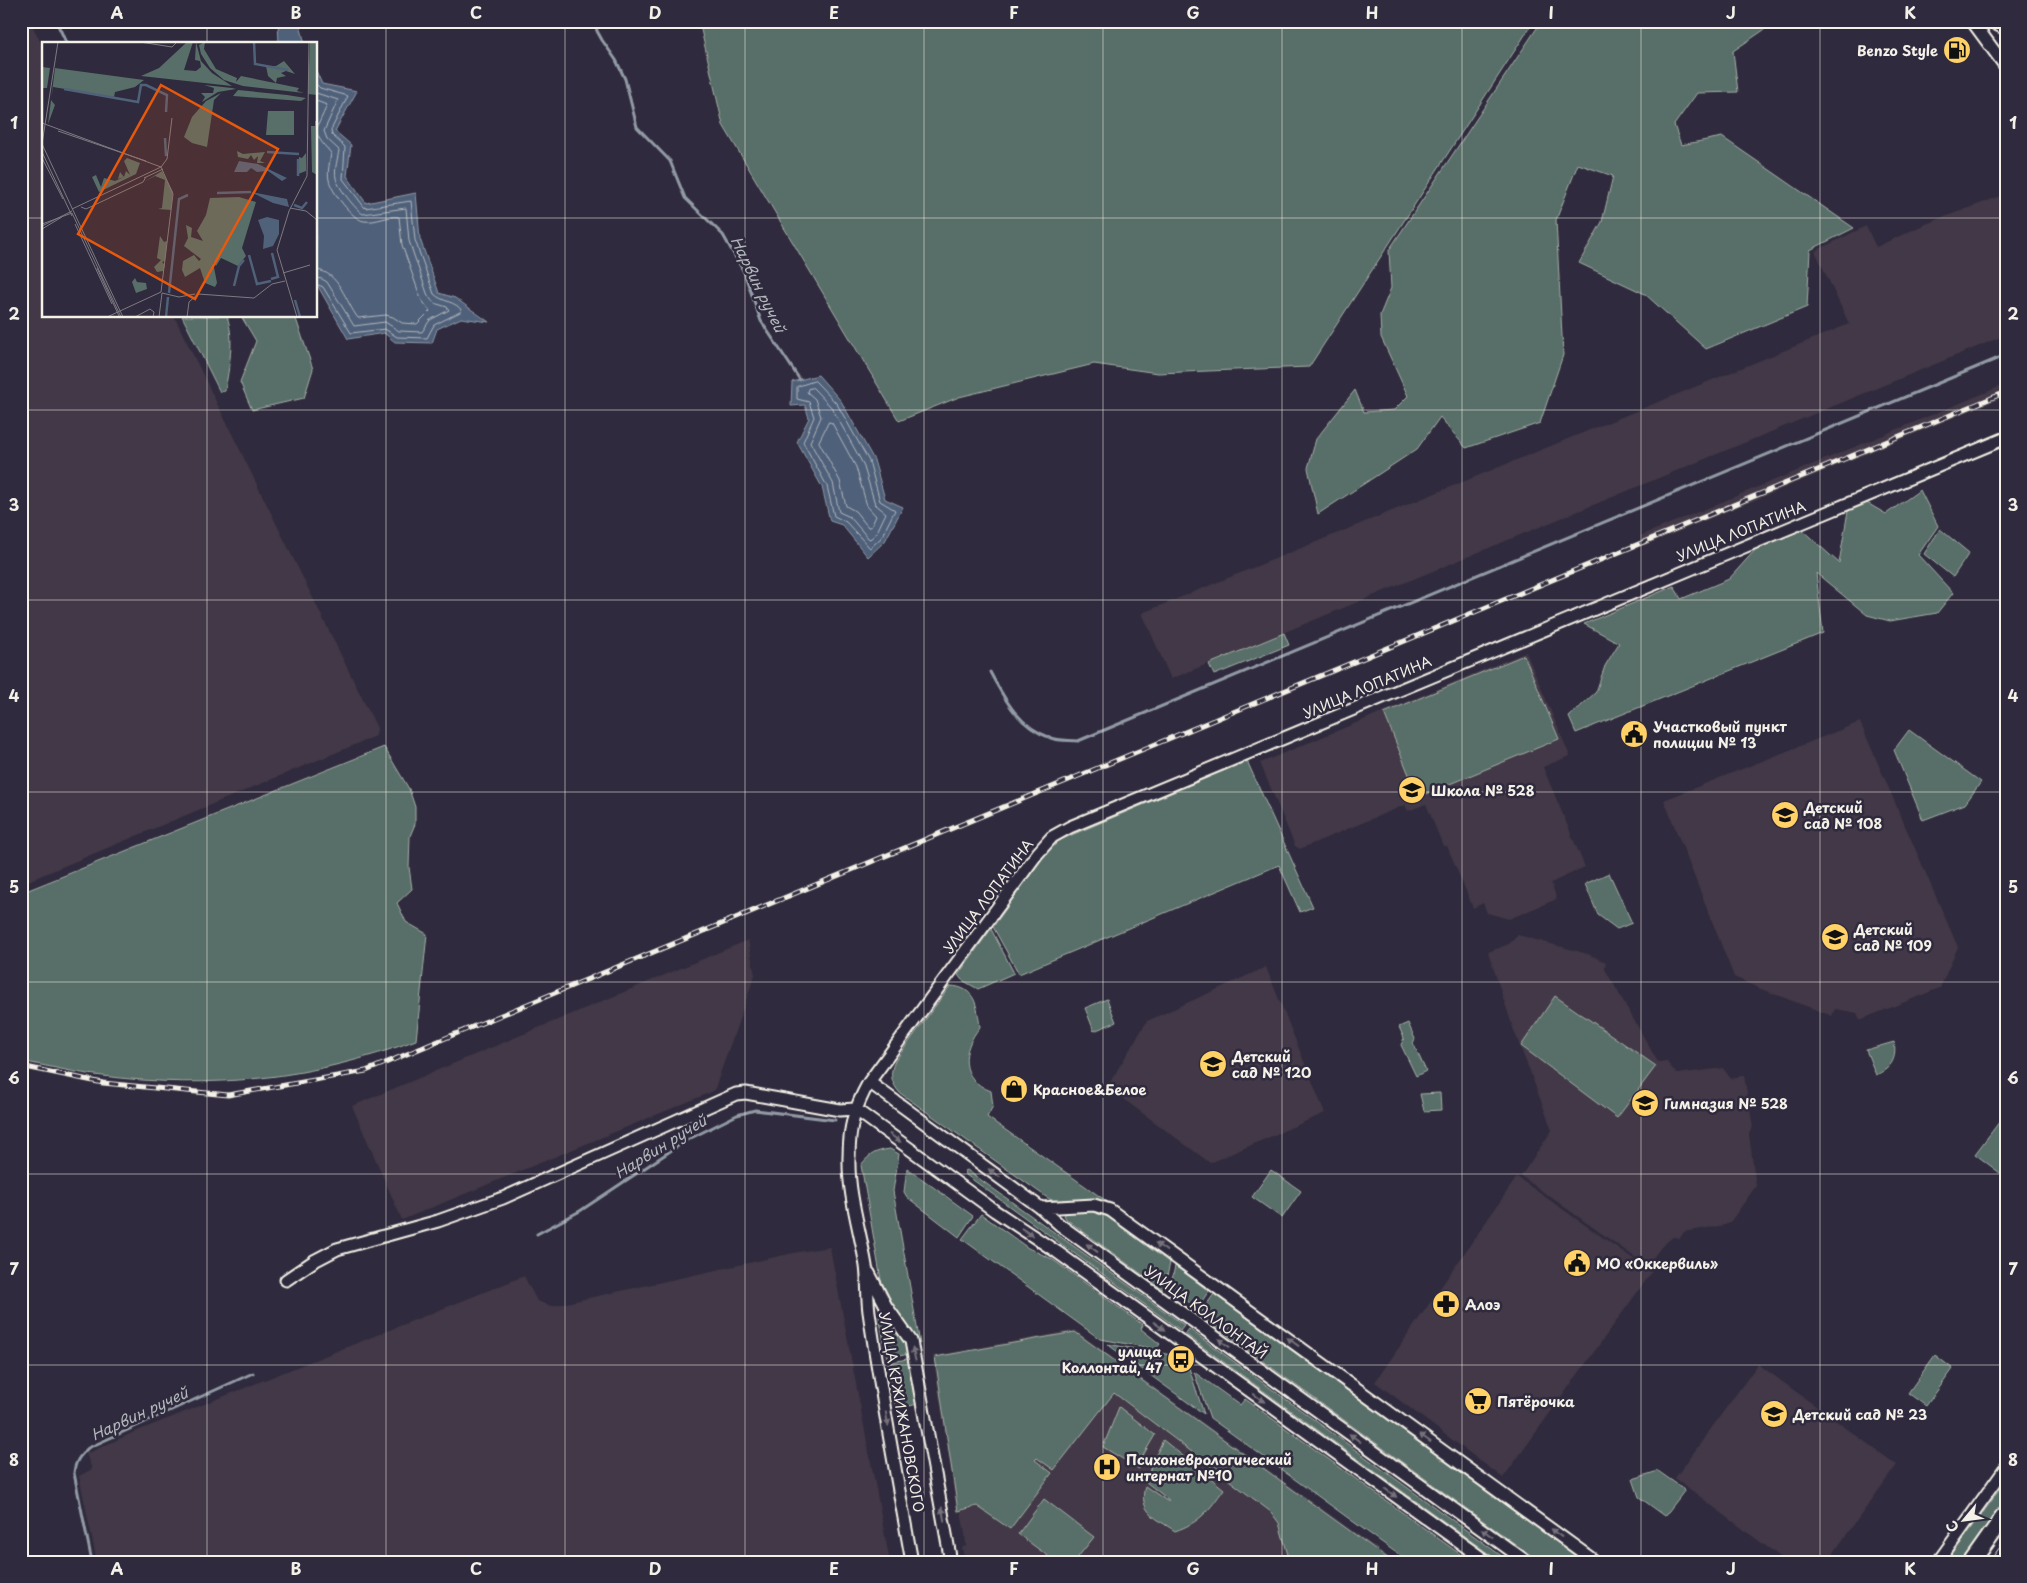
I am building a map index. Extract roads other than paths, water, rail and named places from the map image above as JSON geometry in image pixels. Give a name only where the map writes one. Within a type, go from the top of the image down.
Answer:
[{"type":"main road","points":[[1972,1562],[2006,1514]]},
{"type":"street","points":[[1972,21],[2006,67]]},
{"type":"street","points":[[1990,21],[2006,29]]},
{"type":"street","name":"УЛИЦА ЛОПАТИНА","points":[[855,1109],[869,1082],[1031,861],[1052,837],[1070,827],[2006,438]]},
{"type":"street","name":"УЛИЦА КОЛЛОНТАЙ","points":[[869,1082],[1041,1208],[1068,1230],[1527,1562]]},
{"type":"street","points":[[286,1280],[314,1261],[338,1249],[438,1222],[503,1198],[736,1094],[746,1093],[840,1110],[855,1109],[996,1211],[1058,1252],[1487,1562]]},
{"type":"street","name":"УЛИЦА КРЖИЖАНОВСКОГО","points":[[855,1109],[848,1160],[853,1200],[866,1267],[869,1310],[912,1562]]},
{"type":"street","points":[[1041,1208],[1094,1205],[1110,1210],[1596,1562]]},
{"type":"street","name":"УЛИЦА КРЖИЖАНОВСКОГО","points":[[866,1267],[886,1306],[910,1341],[951,1562]]},
{"type":"street","points":[[869,1310],[886,1306]]},
{"type":"street","points":[[1938,1562],[2006,1467]]},
{"type":"water","points":[[278,21],[299,21],[304,42],[279,42]]},
{"type":"water","points":[[318,75],[322,84],[357,91],[335,131],[351,145],[347,176],[366,203],[416,193],[420,239],[439,293],[455,298],[489,322],[461,318],[437,329],[432,343],[395,342],[384,333],[348,339],[318,286]]},
{"type":"water","points":[[818,375],[841,401],[874,460],[885,499],[903,507],[885,541],[868,557],[842,525],[830,521],[822,487],[797,442],[809,418],[805,405],[791,406],[792,382]]},
{"type":"waterway","points":[[56,21],[66,42]]},
{"type":"waterway","name":"Нарвин ручей","points":[[595,21],[597,31],[616,60],[625,79],[637,127],[670,161],[685,198],[723,235],[744,272],[761,321],[800,380]]},
{"type":"waterway","points":[[990,672],[1007,702],[1030,727],[1054,739],[1078,741],[2006,355]]},
{"type":"waterway","name":"Нарвин ручей","points":[[537,1234],[580,1211],[687,1140],[737,1115],[755,1110],[835,1120]]},
{"type":"waterway","name":"Нарвин ручей","points":[[92,1562],[74,1473],[77,1462],[88,1448],[253,1373]]},
{"type":"tram line","points":[[1989,1562],[2006,1539]]},
{"type":"railway","points":[[21,1066],[103,1083],[228,1095],[366,1071],[2006,392]]},
{"type":"place","name":"Benzo Style","points":[[1957,50]]},
{"type":"place","name":"Участковый пункт полиции № 13","points":[[1634,734]]},
{"type":"place","name":"Школа № 528","points":[[1412,790]]},
{"type":"place","name":"Детский сад № 108","points":[[1785,815]]},
{"type":"place","name":"Детский сад № 109","points":[[1835,937]]},
{"type":"place","name":"Детский сад № 120","points":[[1213,1064]]},
{"type":"place","name":"Красное&Белое","points":[[1014,1089]]},
{"type":"place","name":"Гимназия № 528","points":[[1645,1103]]},
{"type":"place","name":"МО «Оккервиль»","points":[[1577,1263]]},
{"type":"place","name":"Алоэ","points":[[1446,1304]]},
{"type":"place","name":"улица Коллонтай, 47","points":[[1181,1359]]},
{"type":"place","name":"Пятёрочка","points":[[1478,1401]]},
{"type":"place","name":"Детский сад № 23","points":[[1774,1414]]},
{"type":"place","name":"Психоневрологический интернат №10","points":[[1107,1467]]}]
